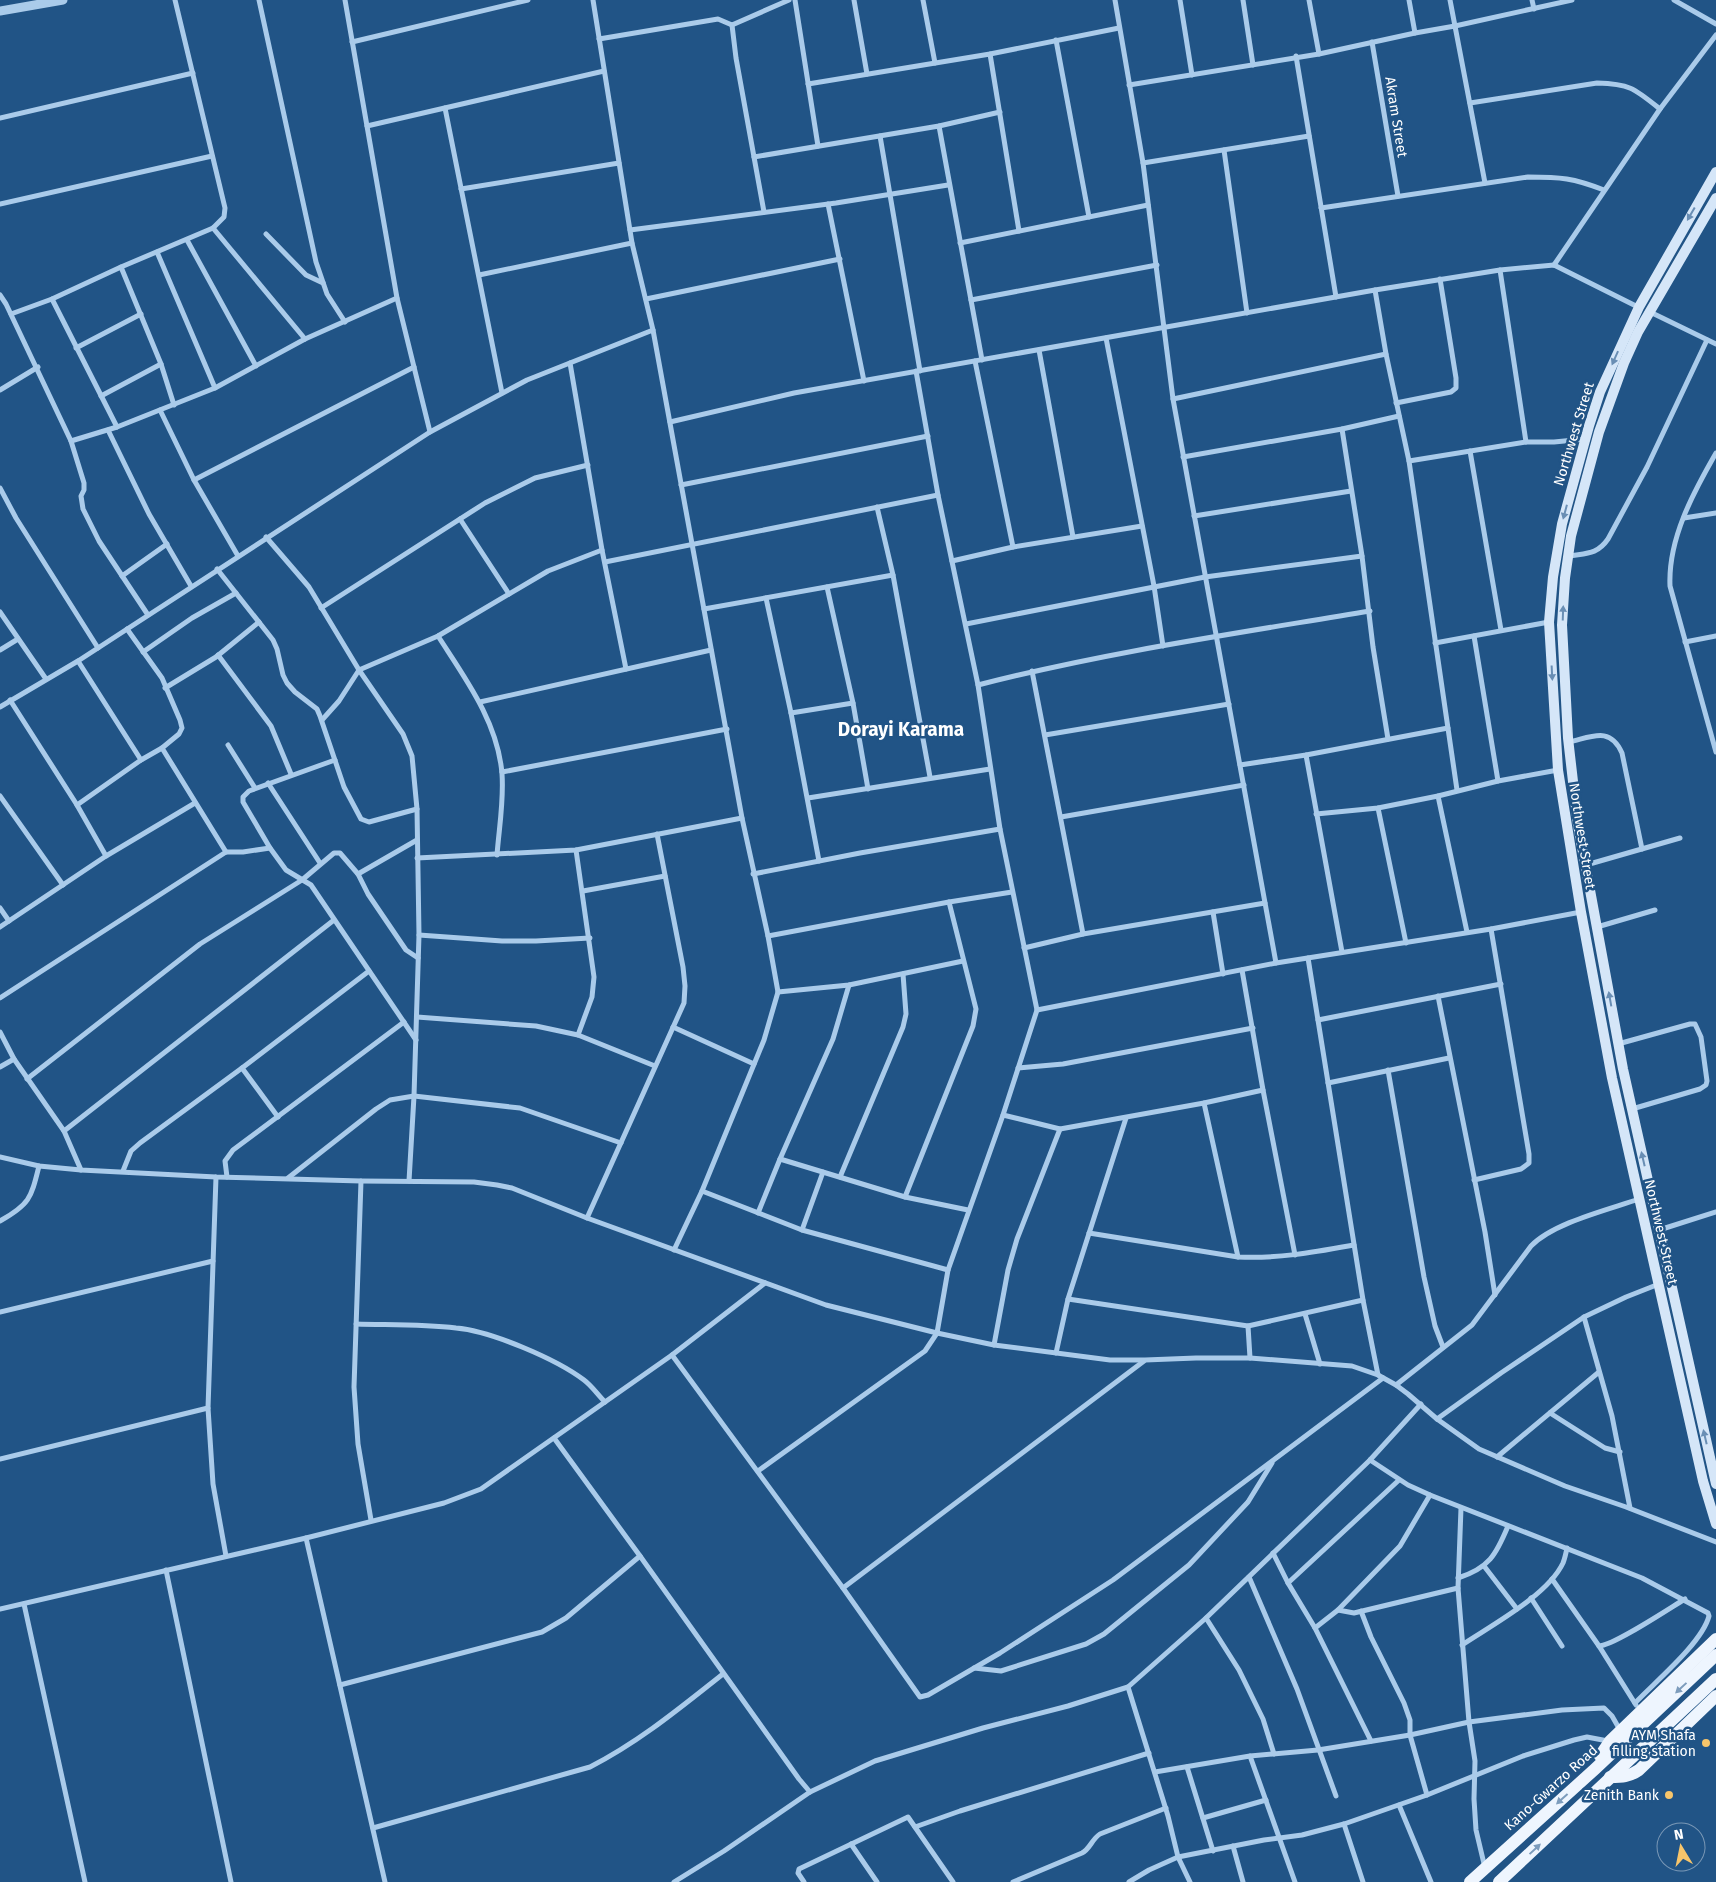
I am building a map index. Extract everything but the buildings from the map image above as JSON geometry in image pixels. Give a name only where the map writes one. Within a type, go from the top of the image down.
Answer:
[{"type":"main road","name":"Northwest Street","points":[[1716,172],[1639,307],[1604,384],[1585,439],[1562,524],[1553,577],[1550,622],[1558,770],[1581,912],[1612,1078],[1703,1480],[1716,1524]]},
{"type":"main road","name":"Northwest Street","points":[[1715,203],[1649,312],[1624,363],[1599,432],[1571,536],[1564,578],[1562,625],[1569,742],[1578,825],[1618,1044],[1716,1484]]},
{"type":"main road","points":[[1595,1769],[1599,1758],[1610,1741],[1621,1731],[1638,1707],[1716,1640]]},
{"type":"main road","name":"Kano-Gwarzo Road","points":[[1470,1882],[1595,1769],[1716,1654]]},
{"type":"main road","points":[[1499,1882],[1716,1679]]},
{"type":"main road","points":[[1610,1777],[1632,1775],[1639,1770],[1716,1696]]},
{"type":"street","points":[[0,11],[63,0]]},
{"type":"street","points":[[12,314],[52,299],[121,267],[187,240],[213,228],[224,218],[225,208],[175,0]]},
{"type":"street","points":[[259,0],[309,229],[323,283],[344,322]]},
{"type":"street","points":[[345,0],[397,298],[430,432]]},
{"type":"street","points":[[352,42],[528,0]]},
{"type":"street","points":[[593,0],[632,243],[653,330],[742,818],[768,936],[778,992],[764,1040],[702,1191],[674,1250]]},
{"type":"street","points":[[599,39],[718,19],[732,25],[789,0]]},
{"type":"street","points":[[795,0],[818,146]]},
{"type":"street","points":[[854,0],[867,74]]},
{"type":"street","points":[[923,0],[935,63]]},
{"type":"street","points":[[1115,0],[1143,163],[1173,399],[1276,963]]},
{"type":"street","points":[[1180,0],[1192,75]]},
{"type":"street","points":[[1243,0],[1253,65]]},
{"type":"street","points":[[1309,0],[1319,54]]},
{"type":"street","points":[[1408,0],[1415,33]]},
{"type":"street","points":[[1450,0],[1485,183]]},
{"type":"street","points":[[1532,0],[1534,9]]},
{"type":"street","points":[[1129,85],[1253,65],[1296,56],[1319,54],[1572,0]]},
{"type":"street","points":[[1674,0],[1716,24]]},
{"type":"street","points":[[732,25],[736,58],[764,212]]},
{"type":"street","points":[[808,84],[990,54],[1119,28]]},
{"type":"street","points":[[1554,265],[1660,109],[1716,35]]},
{"type":"street","points":[[1056,40],[1089,217]]},
{"type":"street","name":"Akram Street","points":[[1372,42],[1398,196]]},
{"type":"street","points":[[990,54],[1019,231]]},
{"type":"street","points":[[1296,56],[1336,297]]},
{"type":"street","points":[[367,126],[604,71]]},
{"type":"street","points":[[0,118],[193,73]]},
{"type":"street","points":[[1470,103],[1597,83],[1618,84],[1636,90],[1660,109]]},
{"type":"street","points":[[445,108],[502,393]]},
{"type":"street","points":[[754,157],[939,126],[1000,112]]},
{"type":"street","points":[[939,126],[948,185],[982,360]]},
{"type":"street","points":[[758,1471],[925,1351],[937,1333],[948,1270],[1003,1115],[1037,1010],[1000,829],[978,685],[938,495],[880,136]]},
{"type":"street","points":[[1143,163],[1309,136]]},
{"type":"street","points":[[1224,150],[1247,313]]},
{"type":"street","points":[[0,204],[212,156]]},
{"type":"street","points":[[461,189],[619,164]]},
{"type":"street","points":[[1321,208],[1528,177],[1563,177],[1579,180],[1604,190]]},
{"type":"street","points":[[630,230],[828,204],[948,185]]},
{"type":"street","points":[[828,204],[864,381]]},
{"type":"street","points":[[960,243],[1148,205]]},
{"type":"street","points":[[213,228],[305,339]]},
{"type":"street","points":[[266,234],[306,275],[323,283]]},
{"type":"street","points":[[187,240],[256,366]]},
{"type":"street","points":[[479,275],[632,243]]},
{"type":"street","points":[[157,252],[215,388]]},
{"type":"street","points":[[646,299],[840,259]]},
{"type":"street","points":[[971,300],[1157,264]]},
{"type":"street","points":[[670,422],[794,393],[1164,327],[1440,279],[1500,270],[1554,265],[1716,344]]},
{"type":"street","points":[[121,267],[161,364],[174,405]]},
{"type":"street","points":[[1500,270],[1526,442]]},
{"type":"street","points":[[1396,402],[1450,392],[1456,388],[1440,279]]},
{"type":"street","points":[[1375,290],[1386,354],[1409,461],[1457,790]]},
{"type":"street","points":[[0,295],[12,314],[38,367],[71,441],[84,483],[84,490],[81,496],[83,509],[100,541],[148,615]]},
{"type":"street","points":[[71,441],[117,428],[215,388],[305,339],[397,298]]},
{"type":"street","points":[[52,299],[117,428]]},
{"type":"street","points":[[76,348],[141,314]]},
{"type":"street","points":[[0,707],[78,661],[430,432],[527,380],[653,330]]},
{"type":"street","points":[[1106,338],[1154,586],[1163,646]]},
{"type":"street","points":[[1568,556],[1595,552],[1602,548],[1608,539],[1647,467],[1707,340]]},
{"type":"street","points":[[1039,350],[1073,537]]},
{"type":"street","points":[[1173,399],[1386,354]]},
{"type":"street","points":[[976,361],[1013,547]]},
{"type":"street","points":[[570,363],[602,550],[626,669]]},
{"type":"street","points":[[100,396],[161,364]]},
{"type":"street","points":[[0,390],[38,367]]},
{"type":"street","points":[[194,480],[414,367]]},
{"type":"street","points":[[160,410],[194,480],[238,556]]},
{"type":"street","points":[[1183,457],[1342,429],[1400,416]]},
{"type":"street","points":[[1342,429],[1388,739]]},
{"type":"street","points":[[108,430],[148,514],[192,586]]},
{"type":"street","points":[[681,485],[928,436]]},
{"type":"street","points":[[1409,461],[1526,442],[1585,439]]},
{"type":"street","points":[[1470,451],[1501,630]]},
{"type":"street","points":[[1716,453],[1695,490],[1672,551],[1669,572],[1670,586],[1716,752]]},
{"type":"street","points":[[321,608],[485,503],[535,478],[588,465]]},
{"type":"street","points":[[0,488],[16,518],[98,648]]},
{"type":"street","points":[[1194,516],[1351,492]]},
{"type":"street","points":[[605,562],[938,495]]},
{"type":"street","points":[[877,507],[893,575],[930,778]]},
{"type":"street","points":[[1684,518],[1716,513]]},
{"type":"street","points":[[460,519],[510,594]]},
{"type":"street","points":[[952,560],[1013,547],[1142,526]]},
{"type":"street","points":[[266,537],[309,587],[359,670],[406,742],[413,764],[417,809],[419,935],[414,1096],[409,1181]]},
{"type":"street","points":[[122,576],[167,544]]},
{"type":"street","points":[[322,720],[339,701],[359,670],[438,636],[548,571],[602,550]]},
{"type":"street","points":[[966,624],[1206,576],[1362,556]]},
{"type":"street","points":[[217,569],[273,640],[287,683],[295,692],[317,709],[352,805],[360,819],[369,822],[417,809]]},
{"type":"street","points":[[704,609],[893,575]]},
{"type":"street","points":[[827,587],[853,703],[868,789]]},
{"type":"street","points":[[143,652],[192,618],[236,593]]},
{"type":"street","points":[[766,598],[791,713],[819,861]]},
{"type":"street","points":[[978,685],[1032,671],[1163,646],[1370,611]]},
{"type":"street","points":[[0,612],[46,680]]},
{"type":"street","points":[[165,688],[218,655],[259,622]]},
{"type":"street","points":[[1435,643],[1550,622]]},
{"type":"street","points":[[77,805],[141,760],[162,748],[179,734],[182,728],[162,678],[126,629]]},
{"type":"street","points":[[438,636],[480,702],[494,734],[502,772],[503,792],[497,855]]},
{"type":"street","points":[[1474,636],[1498,781]]},
{"type":"street","points":[[1685,642],[1716,636]]},
{"type":"street","points":[[0,650],[18,639]]},
{"type":"street","points":[[480,702],[711,650]]},
{"type":"street","points":[[218,655],[271,726],[291,774]]},
{"type":"street","points":[[78,661],[141,760]]},
{"type":"street","points":[[1032,671],[1083,934]]},
{"type":"street","points":[[10,700],[77,805],[106,856]]},
{"type":"street","points":[[791,713],[853,703]]},
{"type":"street","points":[[1045,735],[1229,704]]},
{"type":"street","points":[[1240,765],[1448,728]]},
{"type":"street","points":[[502,772],[726,729]]},
{"type":"street","points":[[1569,742],[1598,735],[1610,736],[1617,742],[1622,753],[1642,849]]},
{"type":"street","points":[[228,744],[255,788]]},
{"type":"street","points":[[162,748],[194,803],[226,852]]},
{"type":"street","points":[[1306,754],[1342,952]]},
{"type":"street","points":[[335,760],[255,788],[243,797],[243,802],[270,848],[286,870],[311,885],[416,1040]]},
{"type":"street","points":[[808,798],[990,769]]},
{"type":"street","points":[[1316,814],[1378,808],[1498,781],[1558,770]]},
{"type":"street","points":[[268,783],[320,863]]},
{"type":"street","points":[[1061,817],[1244,785]]},
{"type":"street","points":[[0,796],[62,885]]},
{"type":"street","points":[[1438,796],[1467,932]]},
{"type":"street","points":[[0,927],[106,856],[194,803]]},
{"type":"street","points":[[1378,808],[1406,943]]},
{"type":"street","points":[[417,858],[576,850],[742,818]]},
{"type":"street","points":[[753,874],[1000,829]]},
{"type":"street","points":[[587,1218],[684,1003],[683,967],[657,834]]},
{"type":"street","points":[[1586,865],[1680,838]]},
{"type":"street","points":[[358,874],[417,840]]},
{"type":"street","points":[[0,998],[226,852],[244,852],[270,848]]},
{"type":"street","points":[[576,850],[590,938],[594,977],[593,987],[578,1034]]},
{"type":"street","points":[[27,1079],[200,944],[302,880],[334,853],[340,853],[358,874],[368,894],[406,950],[418,958]]},
{"type":"street","points":[[582,891],[665,876]]},
{"type":"street","points":[[768,936],[948,902],[1012,892]]},
{"type":"street","points":[[905,1196],[973,1026],[976,1009],[948,902]]},
{"type":"street","points":[[1024,948],[1083,934],[1265,903]]},
{"type":"street","points":[[0,908],[10,922]]},
{"type":"street","points":[[1597,927],[1655,910]]},
{"type":"street","points":[[1213,912],[1223,974]]},
{"type":"street","points":[[1037,1010],[1276,963],[1491,929],[1581,912]]},
{"type":"street","points":[[64,1131],[334,920]]},
{"type":"street","points":[[1474,1180],[1521,1169],[1529,1163],[1491,929]]},
{"type":"street","points":[[419,935],[502,941],[590,938]]},
{"type":"street","points":[[1308,958],[1363,1300],[1380,1377]]},
{"type":"street","points":[[778,992],[849,985],[963,961]]},
{"type":"street","points":[[1242,970],[1295,1256]]},
{"type":"street","points":[[123,1171],[131,1151],[140,1143],[370,971]]},
{"type":"street","points":[[840,1178],[903,1027],[906,1014],[903,974]]},
{"type":"street","points":[[1318,1020],[1501,984]]},
{"type":"street","points":[[758,1213],[833,1039],[849,985]]},
{"type":"street","points":[[1438,996],[1496,1295]]},
{"type":"street","points":[[417,1017],[522,1024],[578,1034],[655,1066]]},
{"type":"street","points":[[227,1177],[225,1161],[233,1150],[404,1022]]},
{"type":"street","points":[[1618,1044],[1690,1024],[1695,1024],[1701,1037],[1706,1085],[1700,1089],[1632,1109]]},
{"type":"street","points":[[673,1027],[754,1064]]},
{"type":"street","points":[[1018,1068],[1063,1064],[1253,1028]]},
{"type":"street","points":[[0,1032],[14,1060],[64,1131],[81,1170]]},
{"type":"street","points":[[1328,1083],[1450,1058]]},
{"type":"street","points":[[0,1067],[14,1060]]},
{"type":"street","points":[[242,1068],[278,1117]]},
{"type":"street","points":[[1388,1070],[1424,1277],[1432,1316],[1443,1347]]},
{"type":"street","points":[[1003,1115],[1060,1129],[1126,1118],[1263,1090]]},
{"type":"street","points":[[288,1179],[376,1109],[390,1100],[414,1096],[520,1108],[621,1143]]},
{"type":"street","points":[[1204,1103],[1238,1257]]},
{"type":"street","points":[[1056,1353],[1068,1299],[1126,1118]]},
{"type":"street","points":[[994,1345],[1008,1270],[1017,1239],[1060,1129]]},
{"type":"street","points":[[0,1157],[39,1166],[81,1170],[216,1177],[474,1182],[512,1188],[587,1218],[826,1305],[937,1333],[994,1345],[1110,1360],[1250,1358],[1352,1366],[1396,1385],[1437,1419],[1479,1449],[1565,1486],[1630,1508],[1716,1542]]},
{"type":"street","points":[[780,1159],[905,1196],[968,1210]]},
{"type":"street","points":[[0,1221],[27,1202],[33,1190],[39,1166]]},
{"type":"street","points":[[802,1230],[823,1172]]},
{"type":"street","points":[[216,1177],[208,1408],[213,1484],[226,1556]]},
{"type":"street","points":[[361,1181],[354,1387],[358,1444],[371,1520]]},
{"type":"street","points":[[702,1191],[802,1230],[948,1270]]},
{"type":"street","points":[[1396,1385],[1472,1325],[1531,1246],[1540,1237],[1556,1229],[1640,1199]]},
{"type":"street","points":[[1659,1230],[1716,1212]]},
{"type":"street","points":[[1089,1233],[1238,1257],[1263,1259],[1295,1256],[1354,1245]]},
{"type":"street","points":[[0,1312],[213,1261]]},
{"type":"street","points":[[0,1609],[306,1538],[444,1503],[481,1489],[672,1355],[765,1283]]},
{"type":"street","points":[[1437,1419],[1584,1317],[1659,1284]]},
{"type":"street","points":[[1068,1299],[1248,1326],[1363,1300]]},
{"type":"street","points":[[1305,1314],[1320,1364]]},
{"type":"street","points":[[1584,1317],[1612,1416],[1630,1508]]},
{"type":"street","points":[[356,1324],[456,1328],[475,1331],[520,1346],[568,1370],[585,1381],[605,1402]]},
{"type":"street","points":[[1248,1326],[1250,1358]]},
{"type":"street","points":[[672,1355],[843,1588],[920,1698],[1000,1653],[1113,1580],[1274,1460],[1380,1377]]},
{"type":"street","points":[[843,1588],[1145,1360]]},
{"type":"street","points":[[1497,1457],[1599,1372]]},
{"type":"street","points":[[674,1882],[724,1851],[810,1792],[875,1761],[1128,1687],[1249,1577],[1370,1460],[1421,1404]]},
{"type":"street","points":[[0,1459],[208,1408]]},
{"type":"street","points":[[1550,1413],[1604,1448],[1620,1452]]},
{"type":"street","points":[[554,1438],[810,1792]]},
{"type":"street","points":[[972,1668],[1001,1671],[1086,1644],[1104,1634],[1189,1565],[1248,1502],[1274,1460]]},
{"type":"street","points":[[1370,1460],[1399,1480],[1430,1496],[1642,1578],[1708,1613],[1707,1624],[1697,1640],[1638,1707],[1599,1646],[1552,1579]]},
{"type":"street","points":[[1288,1583],[1399,1480]]},
{"type":"street","points":[[1315,1628],[1338,1610],[1400,1546],[1430,1496]]},
{"type":"street","points":[[1461,1508],[1458,1588],[1469,1722],[1475,1760],[1474,1799],[1476,1830],[1485,1868]]},
{"type":"street","points":[[1458,1578],[1484,1566],[1499,1549],[1508,1526]]},
{"type":"street","points":[[306,1538],[385,1882]]},
{"type":"street","points":[[1462,1645],[1517,1609],[1552,1579],[1564,1562],[1567,1548]]},
{"type":"street","points":[[1273,1553],[1288,1583],[1315,1628],[1371,1741]]},
{"type":"street","points":[[340,1685],[542,1632],[566,1618],[640,1556]]},
{"type":"street","points":[[1484,1566],[1517,1609]]},
{"type":"street","points":[[166,1570],[231,1882]]},
{"type":"street","points":[[1249,1577],[1297,1690],[1336,1796]]},
{"type":"street","points":[[1338,1610],[1346,1612],[1361,1611],[1458,1588]]},
{"type":"street","points":[[1531,1598],[1562,1646]]},
{"type":"street","points":[[1599,1646],[1617,1639],[1685,1600]]},
{"type":"street","points":[[24,1604],[85,1882]]},
{"type":"street","points":[[1361,1611],[1371,1638],[1404,1703],[1410,1720],[1410,1735],[1427,1795]]},
{"type":"street","points":[[1206,1618],[1247,1686],[1263,1719],[1274,1754]]},
{"type":"street","points":[[373,1828],[590,1767],[616,1754],[646,1735],[723,1674]]},
{"type":"street","points":[[1128,1687],[1166,1808],[1178,1858],[1190,1882]]},
{"type":"street","points":[[1155,1772],[1250,1756],[1318,1750],[1410,1735],[1469,1722],[1562,1710],[1604,1708],[1612,1716],[1621,1731]]},
{"type":"street","points":[[1133,1881],[1178,1858],[1233,1846],[1302,1836],[1344,1824],[1427,1795],[1523,1756],[1574,1740],[1587,1737],[1610,1741]]},
{"type":"street","points":[[915,1827],[960,1811],[1149,1753]]},
{"type":"street","points":[[1250,1756],[1295,1882]]},
{"type":"street","points":[[1187,1767],[1213,1851]]},
{"type":"street","points":[[1203,1818],[1266,1800]]},
{"type":"street","points":[[1398,1805],[1431,1882]]},
{"type":"street","points":[[1013,1882],[1082,1853],[1088,1849],[1096,1836],[1100,1834],[1166,1808]]},
{"type":"street","points":[[804,1882],[798,1873],[799,1869],[908,1817],[953,1882]]},
{"type":"street","points":[[1344,1824],[1364,1882]]},
{"type":"street","points":[[851,1844],[877,1882]]},
{"type":"street","points":[[1233,1846],[1243,1882]]},
{"type":"place","name":"AYM Shafa filling station","points":[[1706,1743]]},
{"type":"place","name":"Zenith Bank","points":[[1669,1795]]},
{"type":"district","name":"Dorayi Karama","points":[[901,729]]}]
